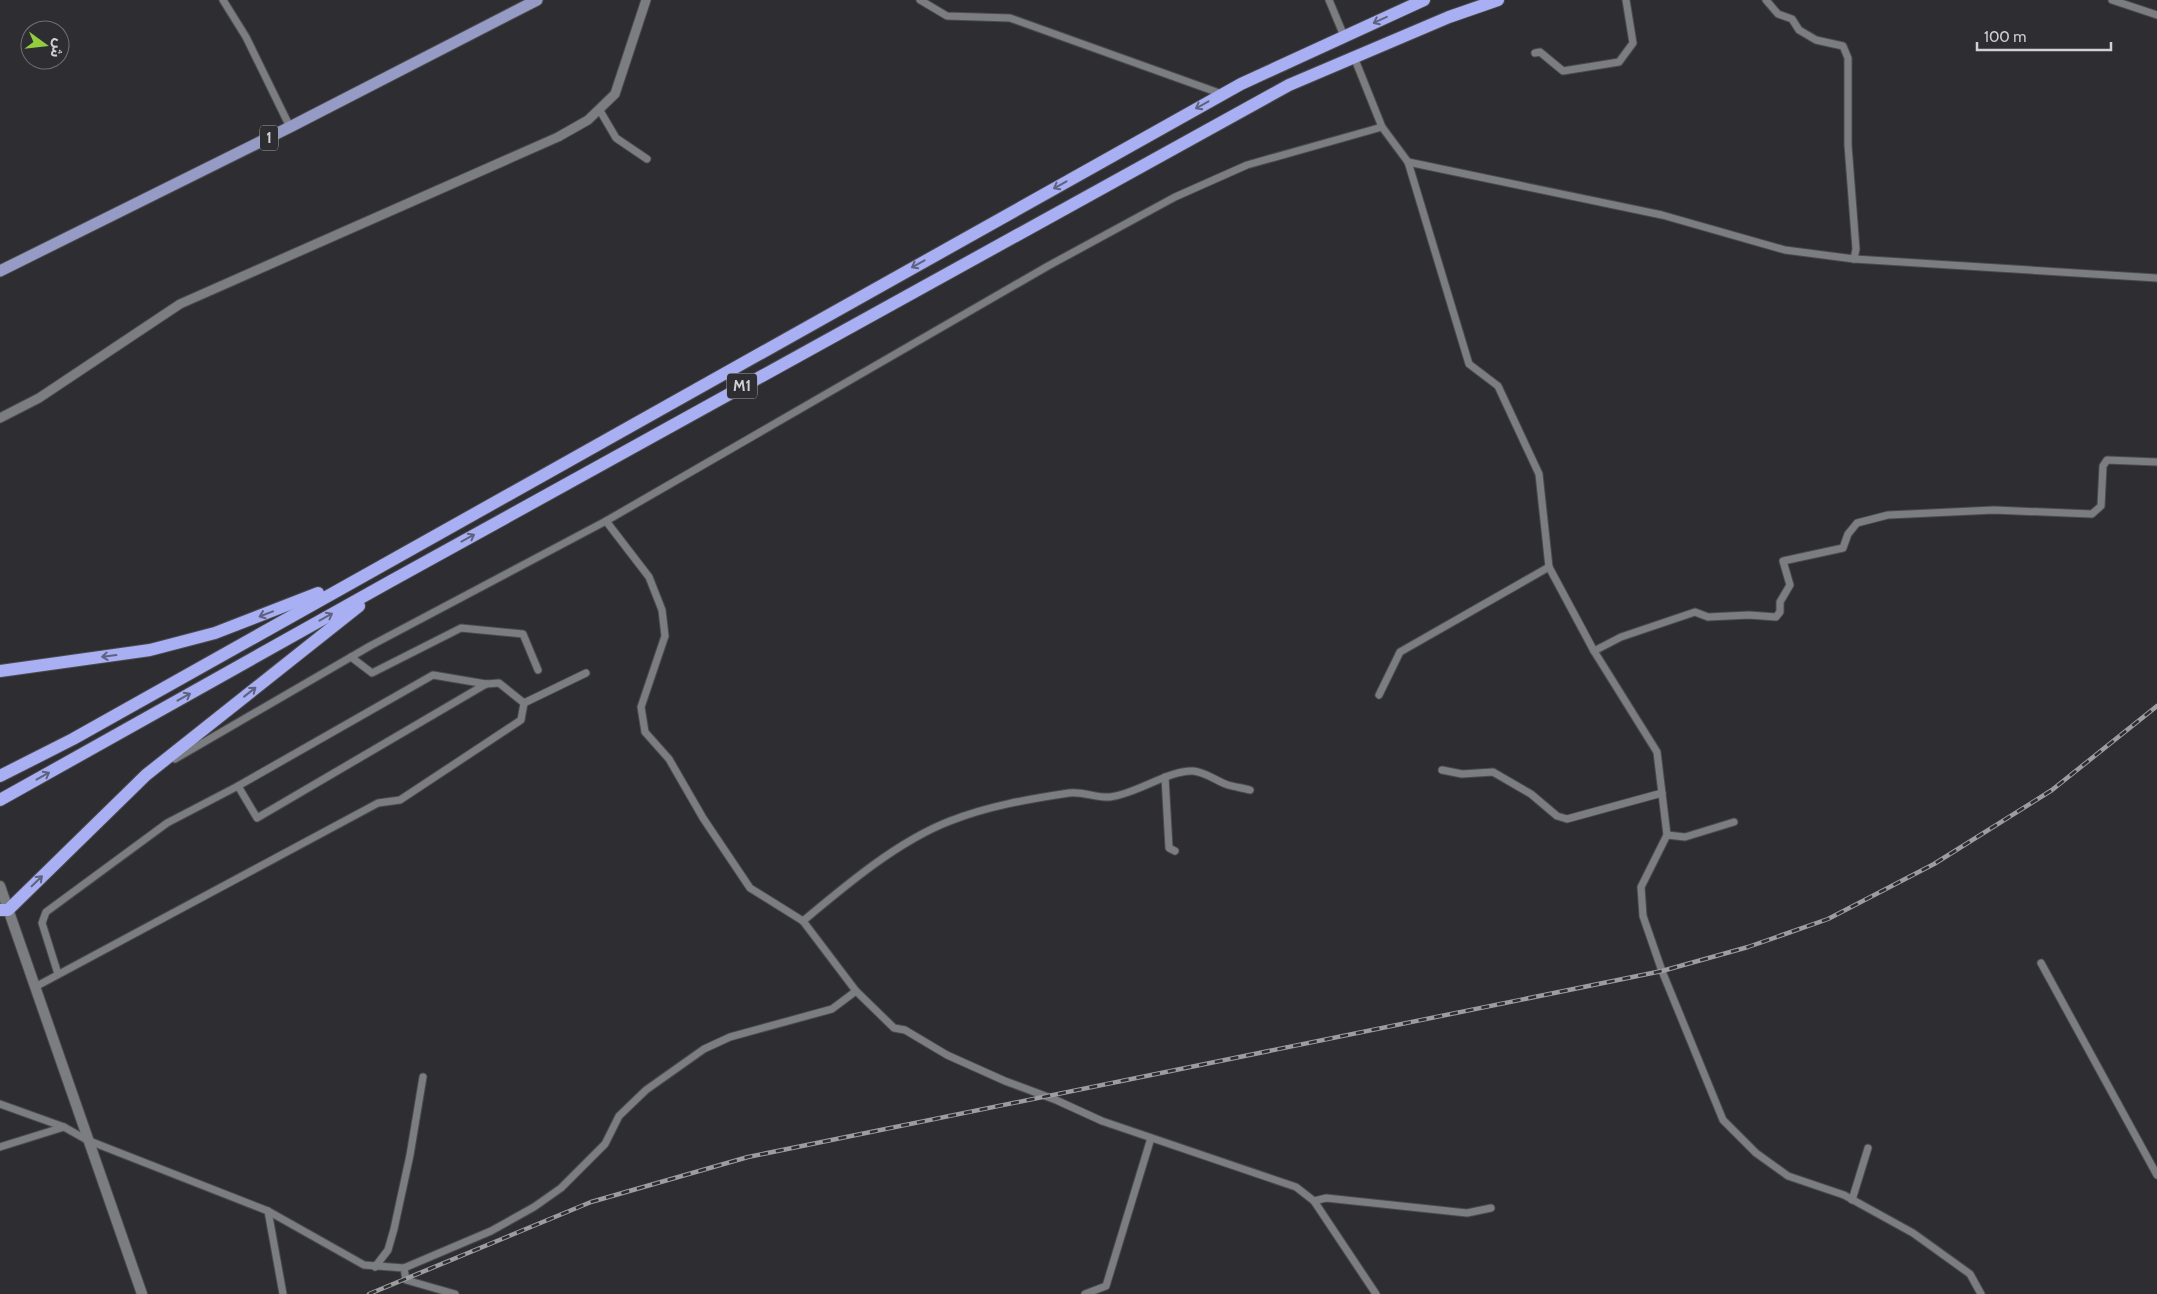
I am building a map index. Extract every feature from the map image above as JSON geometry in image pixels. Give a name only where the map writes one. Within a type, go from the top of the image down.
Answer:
[{"type":"highway","name":"M1","points":[[0,776],[73,739],[1222,94],[1424,0]]},
{"type":"highway","name":"M1","points":[[0,800],[390,581],[1280,90],[1449,17],[1498,0]]},
{"type":"highway","points":[[0,671],[150,650],[215,633],[360,577]]},
{"type":"highway","points":[[4,910],[146,775],[390,581]]},
{"type":"main road","name":"1","points":[[0,271],[290,127],[537,0]]},
{"type":"main road","points":[[0,886],[4,910],[34,987],[142,1294]]},
{"type":"street","points":[[223,0],[246,37],[290,127]]},
{"type":"street","points":[[0,418],[39,398],[180,304],[558,137],[588,120],[615,94],[646,0]]},
{"type":"street","points":[[920,0],[947,16],[1010,18],[1222,94]]},
{"type":"street","points":[[1329,0],[1344,36]]},
{"type":"street","points":[[1535,53],[1540,52],[1562,71],[1619,62],[1633,43],[1626,0]]},
{"type":"street","points":[[1766,0],[1778,14],[1792,19],[1799,30],[1816,40],[1843,46],[1848,58],[1848,145],[1856,249],[1854,259]]},
{"type":"street","points":[[2112,0],[2157,15]]},
{"type":"street","points":[[1354,57],[1382,126],[1408,162],[1469,364],[1498,386],[1539,474],[1549,567],[1594,651],[1657,752],[1667,836],[1641,887],[1643,916],[1662,971],[1723,1120],[1756,1153],[1788,1176],[1852,1200],[1920,1238],[1970,1274],[1981,1294]]},
{"type":"street","points":[[599,109],[616,138],[647,159]]},
{"type":"street","points":[[146,775],[351,658],[606,521],[1048,266],[1175,197],[1247,165],[1382,126]]},
{"type":"street","points":[[1408,162],[1662,215],[1785,250],[1854,259],[2157,278]]},
{"type":"street","points":[[1594,651],[1621,637],[1695,612],[1708,617],[1749,615],[1776,617],[1780,612],[1780,602],[1790,585],[1783,561],[1843,548],[1848,534],[1857,524],[1888,515],[1994,510],[2092,514],[2101,506],[2103,466],[2107,460],[2157,462]]},
{"type":"street","points":[[606,521],[649,577],[662,610],[665,636],[641,707],[645,732],[669,759],[703,818],[750,888],[803,921],[856,991],[894,1028],[905,1030],[947,1055],[1102,1121],[1296,1187],[1314,1201],[1376,1294]]},
{"type":"street","points":[[1379,695],[1400,652],[1549,567]]},
{"type":"street","points":[[351,658],[372,674],[461,628],[497,630],[523,634],[538,670]]},
{"type":"street","points":[[524,703],[586,673]]},
{"type":"street","points":[[58,974],[42,923],[46,912],[168,823],[238,786],[432,675],[486,684],[498,683],[524,703]]},
{"type":"street","points":[[238,786],[257,818],[486,684]]},
{"type":"street","points":[[34,987],[378,803],[400,800],[520,720],[524,703]]},
{"type":"street","points":[[1442,770],[1462,774],[1493,772],[1531,794],[1557,816],[1568,820],[1662,793]]},
{"type":"street","points":[[803,921],[837,893],[918,836],[949,821],[975,812],[1072,793],[1108,797],[1135,792],[1165,778],[1192,771],[1250,790]]},
{"type":"street","points":[[1165,778],[1169,848],[1175,851]]},
{"type":"street","points":[[1667,836],[1685,837],[1734,822]]},
{"type":"street","points":[[2041,963],[2157,1175]]},
{"type":"street","points":[[0,1104],[64,1127],[87,1140],[268,1211],[364,1265],[404,1268],[491,1231],[534,1207],[561,1188],[605,1144],[619,1116],[646,1090],[704,1049],[730,1037],[832,1009],[856,991]]},
{"type":"street","points":[[375,1267],[388,1250],[394,1229],[410,1155],[423,1077]]},
{"type":"street","points":[[0,1147],[64,1127]]},
{"type":"street","points":[[1084,1294],[1106,1286],[1151,1138]]},
{"type":"street","points":[[1852,1200],[1868,1148]]},
{"type":"street","points":[[1314,1201],[1326,1198],[1467,1213],[1491,1208]]},
{"type":"street","points":[[268,1211],[283,1294]]},
{"type":"street","points":[[404,1268],[406,1280],[455,1294]]},
{"type":"railway","points":[[369,1294],[591,1202],[748,1157],[1662,971],[1748,947],[1828,919],[1934,864],[2052,790],[2157,706]]}]
